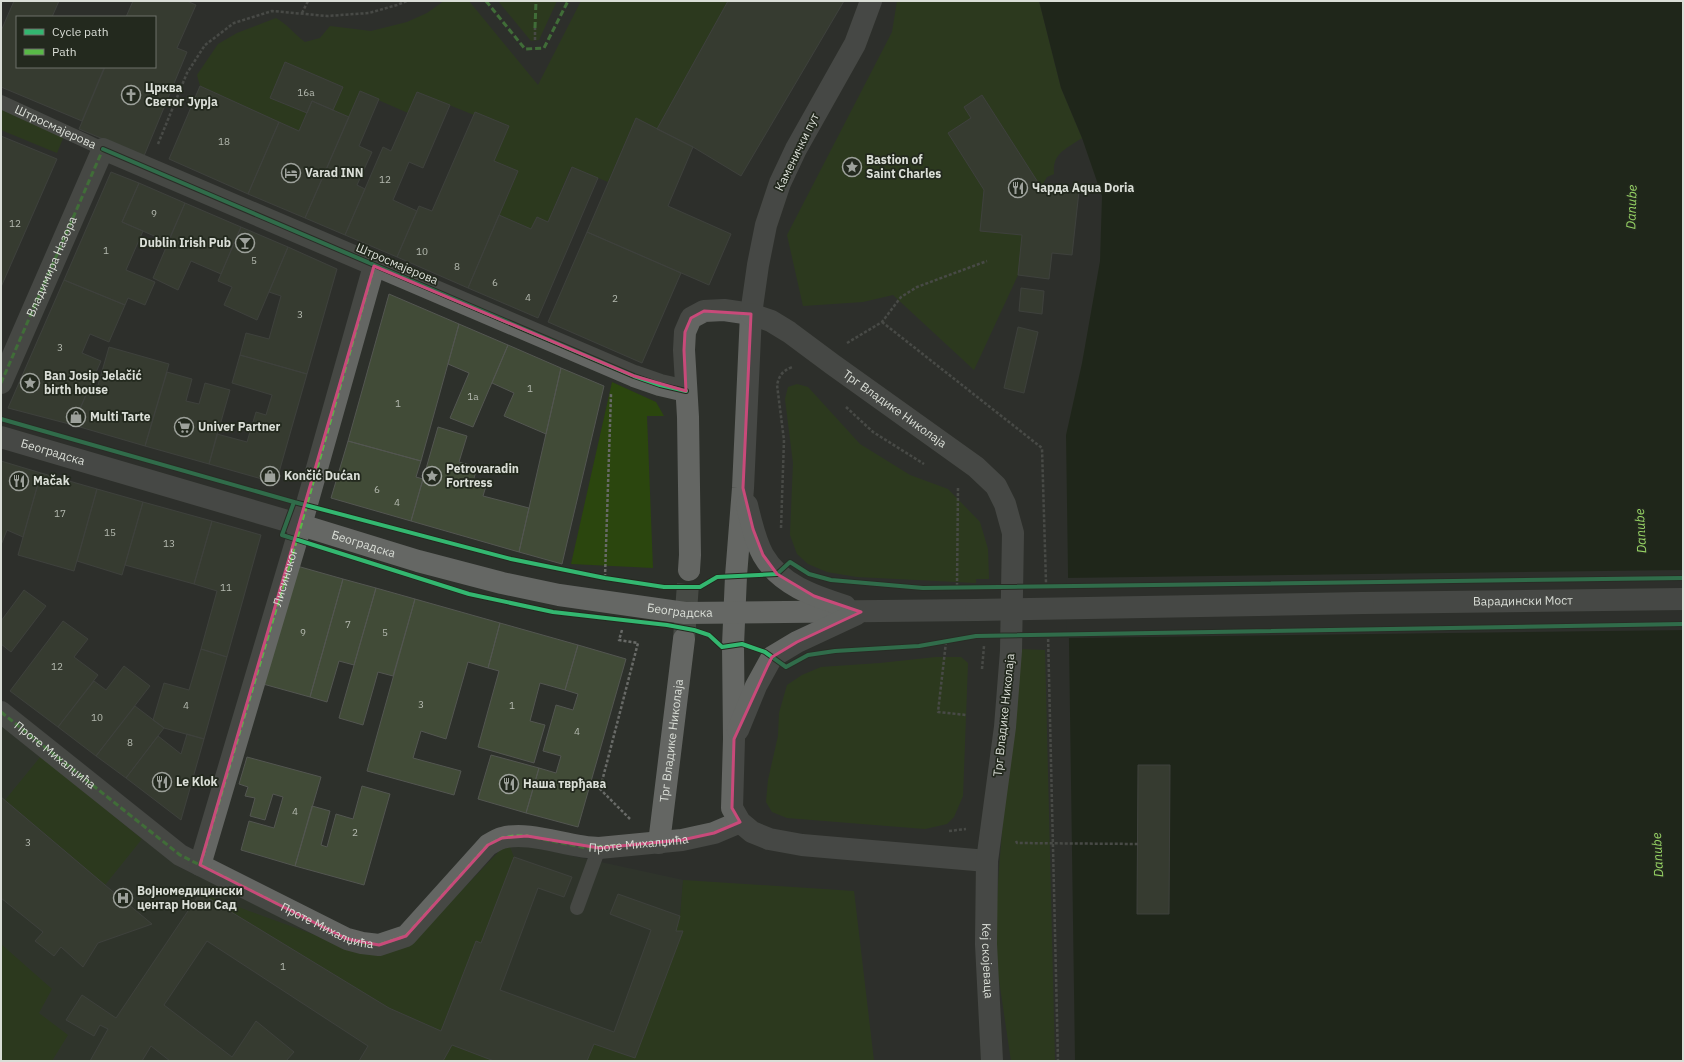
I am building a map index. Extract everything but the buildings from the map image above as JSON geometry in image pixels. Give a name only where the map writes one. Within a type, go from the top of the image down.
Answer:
[{"type":"main road","name":"Каменички пут","points":[[751,314],[758,265],[766,226],[780,184],[796,149],[855,44],[871,1]]},
{"type":"main road","points":[[751,314],[743,488],[734,612],[734,739],[732,808],[740,822],[752,832],[769,839],[802,845],[987,861]]},
{"type":"main road","name":"Трг Владике Николаја","points":[[751,314],[771,321],[789,332],[976,467],[996,486],[1005,504],[1013,533],[1011,651],[1005,727],[987,861]]},
{"type":"main road","name":"Београдска","points":[[1,437],[426,563],[502,583],[559,595],[685,613],[976,610]]},
{"type":"main road","points":[[743,488],[753,529],[763,555],[777,574],[788,582],[814,596],[862,612]]},
{"type":"main road","name":"Варадински Мост","points":[[976,610],[1683,599]]},
{"type":"main road","points":[[734,739],[756,686],[772,657],[797,642],[862,612]]},
{"type":"main road","name":"Кеј скојеваца","points":[[987,861],[986,944],[992,1061]]},
{"type":"street","name":"Штросмајерова","points":[[103,149],[634,376],[660,385],[686,391]]},
{"type":"street","name":"Владимира Назора","points":[[1,383],[103,149]]},
{"type":"street","name":"Лисинског","points":[[200,865],[301,525],[374,266]]},
{"type":"street","name":"Трг Владике Николаја","points":[[689,570],[689,430],[684,350],[685,332],[691,318],[704,311],[724,310],[751,314]]},
{"type":"street","name":"Трг Владике Николаја","points":[[659,842],[684,639]]},
{"type":"street","name":"Проте Михалџића","points":[[1,712],[180,855],[348,938],[362,943],[379,945],[406,936],[488,845],[502,838],[527,836],[587,848],[599,848],[682,840],[714,833],[740,822]]},
{"type":"lane","name":"Штросмајерова","points":[[1,102],[103,149]]},
{"type":"lane","points":[[577,908],[599,848]]},
{"type":"path","points":[[302,13],[308,1]]},
{"type":"path","points":[[157,147],[187,73],[205,45],[234,23],[272,11],[327,16],[369,13],[397,6],[407,1]]},
{"type":"path","points":[[535,40],[536,28]]},
{"type":"path","points":[[882,322],[901,297],[918,287],[987,260]]},
{"type":"path","points":[[605,578],[611,391]]},
{"type":"path","points":[[957,588],[958,485]]},
{"type":"path","points":[[854,582],[877,584]]},
{"type":"path","points":[[950,588],[963,588]]},
{"type":"path","points":[[835,651],[919,646],[976,636]]},
{"type":"path","points":[[946,642],[938,712],[966,715]]},
{"type":"path","points":[[1014,839],[1017,843],[1138,844]]},
{"type":"highlighted area","points":[[374,266],[634,376],[686,391],[684,350],[685,332],[691,318],[704,311],[751,314],[743,488],[753,529],[763,555],[777,574],[814,596],[861,612],[797,642],[772,657],[734,739],[732,808],[740,822],[714,833],[682,840],[599,848],[527,836],[502,838],[488,845],[406,936],[379,945],[347,939],[200,865]]},
{"type":"shaded area","name":"Војномедицински центар Нови Сад","points":[[1,721],[179,867],[348,947],[436,917],[508,842],[683,880],[680,916],[677,931],[784,937],[798,1061],[12,1061],[1,946]]},
{"type":"green space","points":[[444,1],[469,1],[538,85],[581,1],[728,1],[657,129],[636,118],[608,182],[571,167],[548,222],[537,217],[531,229],[499,215],[518,172],[494,161],[474,115],[417,92],[408,113],[360,92],[349,117],[333,110],[343,87],[285,62],[270,98],[307,113],[299,131],[200,86],[197,75],[218,44],[237,33],[276,18],[284,23],[305,42],[320,38],[330,26],[371,31],[407,22],[427,13]]},
{"type":"green space","points":[[498,1],[557,1],[539,40],[531,41]]},
{"type":"green space","points":[[897,1],[1039,1],[1061,88],[1082,138],[1061,152],[1055,161],[1054,174],[1047,177],[1041,187],[982,95],[964,107],[971,118],[948,133],[984,190],[980,231],[1022,235],[1018,275],[974,370],[893,295],[863,302],[803,306],[787,235],[892,32]]},
{"type":"green space","points":[[1,108],[64,136],[57,153],[1,130]]},
{"type":"green space","points":[[612,382],[656,402],[664,416],[647,416],[653,568],[571,564]]},
{"type":"green space","points":[[797,384],[808,387],[860,444],[910,475],[948,489],[980,522],[988,549],[989,579],[976,579],[976,583],[857,577],[827,572],[808,564],[797,554],[790,535],[793,463],[785,399],[788,387]]},
{"type":"green space","points":[[1017,649],[1045,650],[1055,1061],[1011,1061],[994,946]]},
{"type":"green space","points":[[936,657],[961,657],[968,663],[963,796],[954,817],[947,824],[925,829],[787,818],[772,812],[766,802],[768,780],[778,736],[779,713],[787,685],[802,675],[821,667]]},
{"type":"green space","points":[[41,756],[142,839],[105,885],[5,800]]},
{"type":"green space","points":[[508,842],[514,857],[481,943],[476,941],[441,1031],[389,1008],[200,893],[348,947],[436,917]]},
{"type":"green space","points":[[683,880],[854,891],[874,1061],[587,1061],[594,1044],[635,1058],[682,931],[676,931],[680,916]]},
{"type":"green space","points":[[1,944],[52,989],[39,1013],[68,1035],[52,1061],[1,1061]]},
{"type":"green space","points":[[452,1045],[494,1061],[443,1061]]},
{"type":"water","name":"Danube","points":[[1039,1],[1683,1],[1683,1061],[1075,1061],[1066,435],[1082,363],[1100,261],[1102,196],[1082,138],[1061,88]]},
{"type":"pier","points":[[1683,570],[1683,630],[1067,638],[1066,578]]},
{"type":"tunnel","points":[[684,639],[689,570]]},
{"type":"marked path","points":[[486,1],[525,49],[544,48],[568,1]]},
{"type":"marked path","points":[[535,28],[536,1]]},
{"type":"marked path","points":[[1,383],[103,149],[105,150]]},
{"type":"marked path","points":[[200,865],[301,525],[374,266]]},
{"type":"marked path","points":[[1,712],[180,855],[347,939],[362,943],[379,945],[406,936],[488,845],[502,838],[527,836],[587,848],[659,843]]},
{"type":"cycle path","points":[[103,149],[634,376],[660,385],[686,391]]},
{"type":"cycle path","points":[[1,419],[294,502],[511,559],[605,578],[664,587],[700,587],[717,577],[777,574],[790,562],[809,574],[831,580],[923,588],[1683,578]]},
{"type":"cycle path","points":[[294,502],[282,535],[469,594],[553,612],[667,625],[694,630],[709,635],[722,647],[742,644],[765,652],[786,667],[808,655],[835,651],[919,646],[976,636],[1683,624]]},
{"type":"place","name":"Црква Светог Јурја","points":[[131,95]]},
{"type":"place","name":"Bastion of Saint Charles","points":[[852,167]]},
{"type":"place","name":"Varad INN","points":[[291,173]]},
{"type":"place","name":"Чарда Aqua Doria","points":[[1018,188]]},
{"type":"place","name":"Dublin Irish Pub","points":[[245,243]]},
{"type":"place","name":"Ban Josip Jelačić birth house","points":[[30,383]]},
{"type":"place","name":"Multi Tarte","points":[[76,417]]},
{"type":"place","name":"Univer Partner","points":[[184,427]]},
{"type":"place","name":"Končić Dućan","points":[[270,476]]},
{"type":"place","name":"Petrovaradin Fortress","points":[[432,476]]},
{"type":"place","name":"Mačak","points":[[19,481]]},
{"type":"place","name":"Le Klok","points":[[162,782]]},
{"type":"place","name":"Наша тврђава","points":[[509,784]]},
{"type":"place","name":"Војномедицински центар Нови Сад","points":[[123,898]]}]
